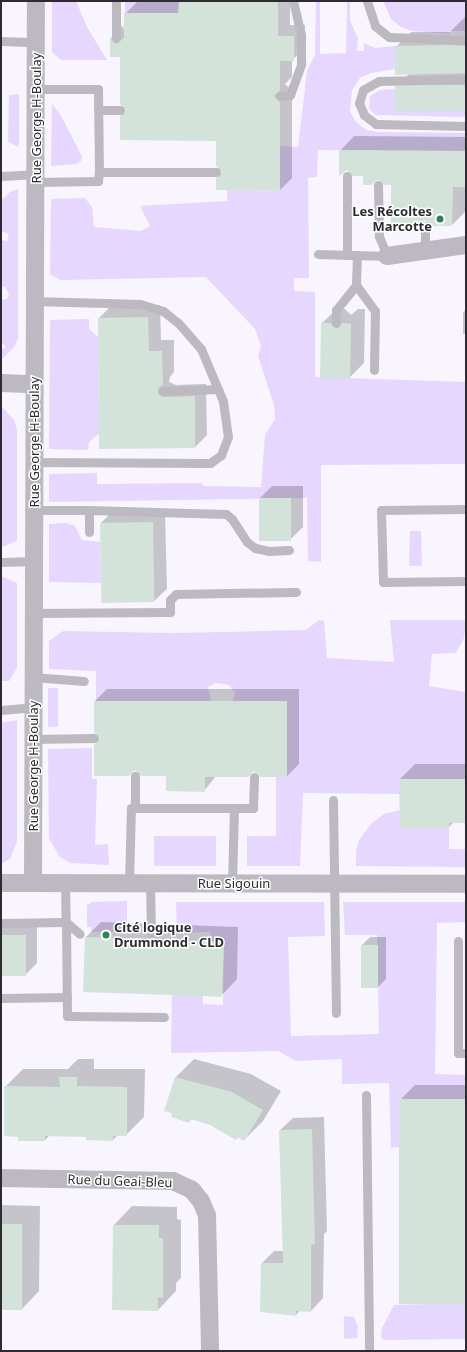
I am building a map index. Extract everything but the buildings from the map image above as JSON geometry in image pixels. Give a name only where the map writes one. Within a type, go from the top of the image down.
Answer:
[{"type":"street","name":"Rue George H-Boulay","points":[[33,883],[33,462],[36,1]]},
{"type":"street","points":[[387,256],[425,252],[466,245]]},
{"type":"street","points":[[1,383],[34,384]]},
{"type":"street","name":"Rue Sigouin","points":[[1,883],[466,884]]},
{"type":"street","name":"Rue du Geai-Bleu","points":[[1,1178],[173,1181],[192,1190],[202,1201],[207,1219],[210,1351]]},
{"type":"lane","points":[[116,1],[116,38]]},
{"type":"lane","points":[[280,96],[290,95],[301,64],[301,35],[293,1]]},
{"type":"lane","points":[[367,1],[375,26],[389,37],[466,40]]},
{"type":"lane","points":[[1,41],[36,42]]},
{"type":"lane","points":[[466,79],[379,81],[363,90],[359,103],[364,115],[376,124],[466,126]]},
{"type":"lane","points":[[1,176],[98,181],[98,89],[36,89]]},
{"type":"lane","points":[[98,110],[120,110]]},
{"type":"lane","points":[[99,172],[216,172]]},
{"type":"lane","points":[[347,176],[347,255]]},
{"type":"lane","points":[[318,254],[387,256],[379,236],[378,185]]},
{"type":"lane","points":[[425,226],[425,252]]},
{"type":"lane","points":[[336,323],[336,310],[356,284],[357,255]]},
{"type":"lane","points":[[356,284],[375,311],[374,370]]},
{"type":"lane","points":[[33,462],[210,462],[221,456],[228,437],[223,401],[201,349],[178,323],[161,310],[140,304],[34,301]]},
{"type":"lane","points":[[163,391],[218,389]]},
{"type":"lane","points":[[466,509],[381,510],[383,582],[466,581]]},
{"type":"lane","points":[[33,510],[226,514],[232,519],[247,542],[255,548],[269,551],[290,550]]},
{"type":"lane","points":[[89,510],[89,532]]},
{"type":"lane","points":[[1,562],[33,561]]},
{"type":"lane","points":[[33,613],[170,612],[170,600],[176,594],[296,592]]},
{"type":"lane","points":[[33,677],[84,681]]},
{"type":"lane","points":[[1,710],[33,708]]},
{"type":"lane","points":[[33,739],[94,738]]},
{"type":"lane","points":[[135,776],[135,808]]},
{"type":"lane","points":[[129,883],[130,808],[253,808],[254,777]]},
{"type":"lane","points":[[333,800],[332,883],[336,1013]]},
{"type":"lane","points":[[232,883],[234,808]]},
{"type":"lane","points":[[65,883],[67,1016],[164,1017]]},
{"type":"lane","points":[[150,883],[151,933]]},
{"type":"lane","points":[[1,923],[66,922],[80,934]]},
{"type":"lane","points":[[458,941],[458,1053],[466,1053]]},
{"type":"lane","points":[[1,998],[67,997]]},
{"type":"lane","points":[[366,1095],[369,1351]]},
{"type":"shaded area","points":[[52,1],[76,1],[87,27],[107,60],[61,60],[52,52]]},
{"type":"shaded area","points":[[125,1],[179,1],[179,13],[125,13]]},
{"type":"shaded area","points":[[316,1],[320,1],[320,54],[346,53],[347,1],[350,1],[350,21],[358,38],[357,51],[364,51],[364,43],[375,48],[395,46],[395,69],[371,73],[360,78],[352,90],[350,112],[356,122],[366,130],[377,132],[466,133],[466,151],[318,150],[317,177],[308,178],[309,278],[294,278],[294,291],[315,292],[315,377],[466,382],[466,464],[321,465],[321,562],[308,561],[307,498],[49,502],[49,474],[97,473],[97,484],[202,483],[203,486],[261,487],[265,435],[275,419],[274,405],[258,356],[261,346],[255,329],[206,277],[60,280],[50,274],[51,199],[85,198],[92,207],[94,227],[141,231],[150,226],[140,206],[227,201],[227,190],[280,191],[280,146],[298,147],[307,71],[315,55]]},
{"type":"shaded area","points":[[383,1],[466,1],[466,31],[449,31],[449,34],[412,31],[401,27],[391,19]]},
{"type":"shaded area","points":[[395,89],[395,111],[466,111],[466,117],[375,115],[369,108],[370,96],[380,90]]},
{"type":"shaded area","points":[[19,94],[19,147],[8,142],[9,95]]},
{"type":"shaded area","points":[[52,104],[60,114],[82,156],[81,161],[76,164],[51,166]]},
{"type":"shaded area","points":[[18,189],[18,338],[15,346],[1,360],[1,351],[6,347],[1,342],[1,300],[7,299],[9,294],[5,287],[1,286],[1,240],[7,241],[9,234],[1,231],[1,201],[10,192]]},
{"type":"shaded area","points":[[89,319],[89,329],[98,337],[99,434],[89,442],[88,450],[49,449],[50,320]]},
{"type":"shaded area","points":[[1,406],[14,420],[17,430],[17,541],[2,547]]},
{"type":"shaded area","points":[[66,523],[75,526],[82,540],[100,542],[101,583],[49,582],[49,524]]},
{"type":"shaded area","points":[[410,531],[421,531],[422,566],[409,566]]},
{"type":"shaded area","points":[[1,576],[17,583],[17,668],[9,681],[1,681]]},
{"type":"shaded area","points":[[319,620],[324,621],[327,658],[394,662],[390,620],[466,620],[464,638],[456,653],[432,654],[429,686],[466,692],[466,779],[400,779],[400,794],[303,793],[300,866],[247,866],[247,836],[276,836],[276,777],[287,701],[233,701],[235,693],[229,685],[216,683],[208,687],[211,701],[96,701],[96,671],[49,669],[49,641],[63,631],[173,633],[306,630]]},
{"type":"shaded area","points":[[48,688],[58,688],[58,727],[48,727]]},
{"type":"shaded area","points":[[17,720],[17,841],[10,859],[1,864],[1,723]]},
{"type":"shaded area","points":[[92,748],[92,779],[97,779],[95,845],[108,844],[109,865],[70,863],[59,856],[49,838],[48,749]]},
{"type":"shaded area","points":[[400,810],[400,828],[449,828],[449,849],[466,849],[466,867],[356,866],[356,851],[359,840],[372,823],[384,814]]},
{"type":"shaded area","points":[[154,836],[216,836],[216,866],[154,866]]},
{"type":"shaded area","points":[[127,901],[127,931],[91,932],[91,927],[87,927],[87,905],[92,902]]},
{"type":"shaded area","points":[[176,902],[324,902],[325,936],[288,937],[291,1036],[379,1034],[377,935],[345,935],[343,902],[466,902],[466,922],[437,923],[435,1074],[466,1075],[466,1099],[400,1147],[391,1148],[389,1083],[342,1084],[342,1059],[296,1061],[278,1051],[171,1053],[172,995],[203,995],[203,1004],[223,1005],[224,941],[212,941],[210,932],[177,933]]},
{"type":"shaded area","points":[[466,1303],[466,1339],[384,1340],[381,1337],[382,1328],[394,1305]]},
{"type":"shaded area","points":[[344,1316],[354,1317],[358,1327],[357,1338],[344,1339]]},
{"type":"place","name":"Les Récoltes Marcotte","points":[[440,219]]},
{"type":"place","name":"Cité logique Drummond - CLD","points":[[106,935]]}]
